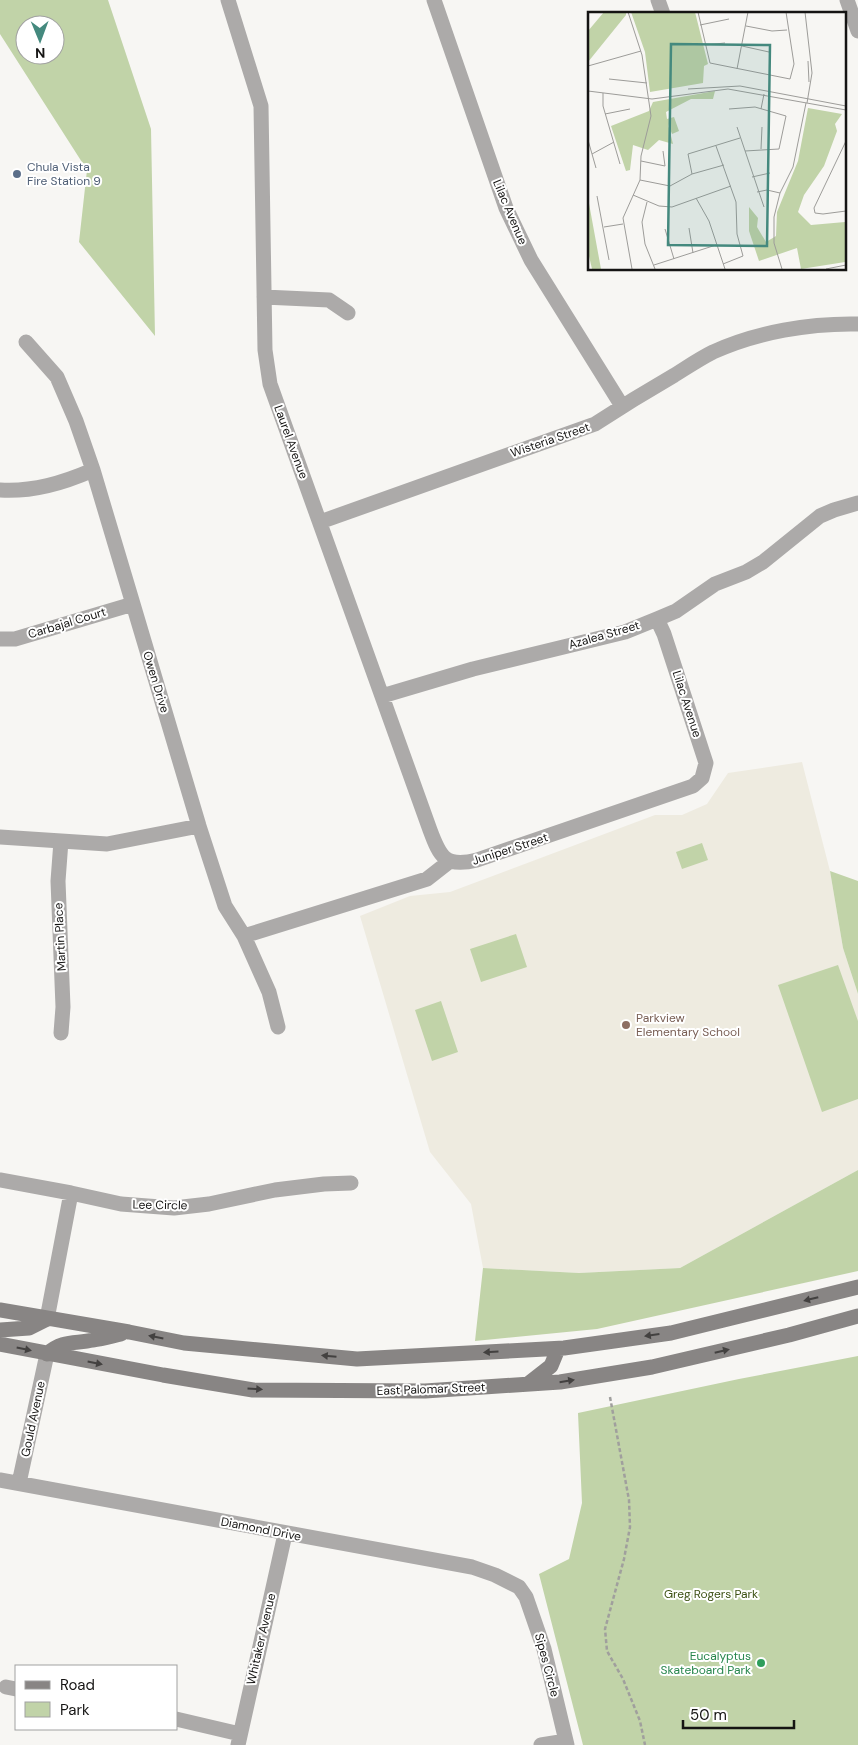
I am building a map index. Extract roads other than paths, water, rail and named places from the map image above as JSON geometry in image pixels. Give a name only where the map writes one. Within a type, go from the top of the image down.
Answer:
[{"type":"main road","points":[[0,1310],[184,1343],[357,1359],[558,1349],[671,1332],[858,1287]]},
{"type":"main road","name":"East Palomar Street","points":[[0,1344],[254,1390],[425,1391],[560,1382],[652,1367],[789,1335],[858,1316]]},
{"type":"main road","points":[[0,1330],[29,1328],[47,1319]]},
{"type":"main road","points":[[47,1354],[56,1346],[65,1343],[95,1340],[128,1332]]},
{"type":"main road","points":[[528,1384],[551,1366],[558,1349]]},
{"type":"street","name":"Laurel Avenue","points":[[228,0],[261,106],[265,350],[270,384],[437,850],[450,861]]},
{"type":"street","points":[[658,0],[662,12]]},
{"type":"street","points":[[847,0],[858,31]]},
{"type":"street","name":"Lilac Avenue","points":[[437,1],[506,208],[531,260],[622,406]]},
{"type":"street","points":[[264,297],[328,300],[348,313]]},
{"type":"street","name":"Wisteria Street","points":[[320,522],[595,424],[713,352],[740,342],[796,328],[858,324]]},
{"type":"street","name":"Owen Drive","points":[[26,342],[58,377],[76,421],[93,470],[199,826],[225,906],[244,936],[269,992],[278,1028]]},
{"type":"street","points":[[0,490],[21,490],[55,484],[93,470]]},
{"type":"street","name":"Azalea Street","points":[[382,696],[473,669],[625,632],[676,611],[716,584],[746,572],[763,562],[820,516],[858,503]]},
{"type":"street","name":"Carbajal Court","points":[[0,639],[15,639],[133,604]]},
{"type":"street","name":"Lilac Avenue","points":[[657,619],[664,634],[706,763],[702,778],[692,786]]},
{"type":"street","name":"Juniper Street","points":[[450,861],[465,863],[477,860],[692,786]]},
{"type":"street","points":[[0,837],[107,844],[199,826]]},
{"type":"street","name":"Martin Place","points":[[60,1032],[63,1007],[58,881],[61,841]]},
{"type":"street","points":[[244,936],[427,879],[450,861]]},
{"type":"street","name":"Lee Circle","points":[[0,1180],[121,1204],[174,1208],[209,1204],[274,1190],[351,1183]]},
{"type":"street","points":[[47,1319],[71,1193]]},
{"type":"street","name":"Gould Avenue","points":[[19,1483],[47,1354]]},
{"type":"street","name":"Diamond Drive","points":[[0,1480],[284,1534],[472,1567],[495,1575],[519,1587]]},
{"type":"street","name":"Whitaker Avenue","points":[[239,1739],[284,1534]]},
{"type":"street","name":"Sipes Circle","points":[[519,1587],[526,1597],[544,1649],[567,1743]]},
{"type":"street","points":[[178,1720],[239,1739]]},
{"type":"street","points":[[541,1745],[567,1743]]},
{"type":"place","name":"Chula Vista Fire Station 9","points":[[17,174]]},
{"type":"place","name":"Parkview Elementary School","points":[[626,1025]]},
{"type":"place","name":"Eucalyptus Skateboard Park","points":[[761,1663]]},
{"type":"park label","name":"Greg Rogers Park","points":[[711,1594]]}]
